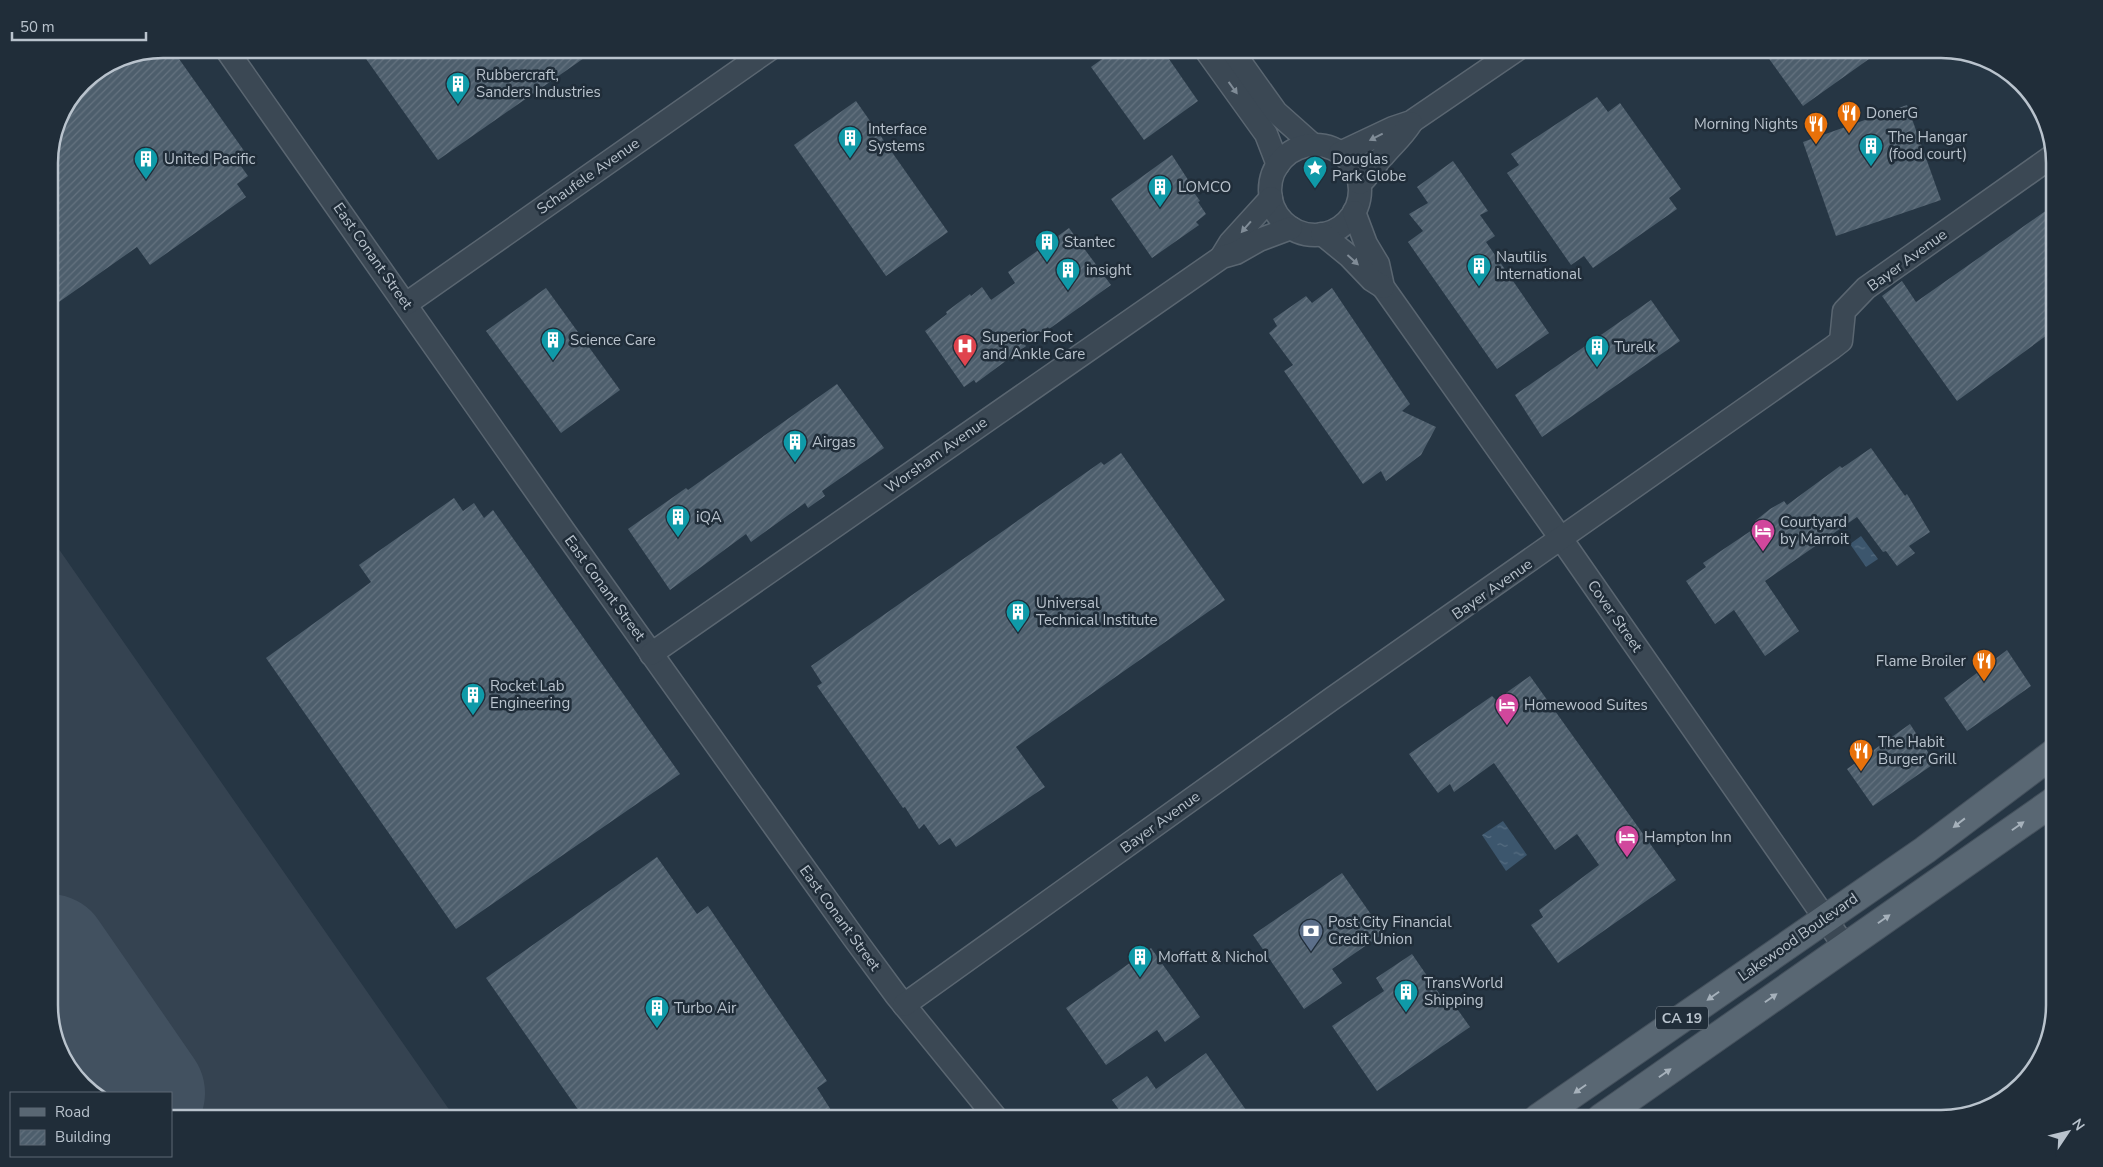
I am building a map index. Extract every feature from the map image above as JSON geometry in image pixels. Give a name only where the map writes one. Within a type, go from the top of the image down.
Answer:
[{"type":"main road","name":"Lakewood Boulevard","points":[[1549,1110],[1925,850],[2046,759]]},
{"type":"main road","name":"CA 19","points":[[1612,1110],[2046,807]]},
{"type":"street","name":"East Conant Street","points":[[232,58],[564,531],[904,1005],[989,1110]]},
{"type":"street","name":"Schaufele Avenue","points":[[406,304],[757,58]]},
{"type":"street","points":[[1211,58],[1266,134],[1278,165]]},
{"type":"street","points":[[1237,58],[1276,112],[1313,145]]},
{"type":"street","points":[[1340,153],[1393,128],[1411,122],[1505,58]]},
{"type":"street","points":[[1360,183],[1368,176],[1382,156],[1401,139],[1411,122]]},
{"type":"street","points":[[1313,145],[1332,148],[1340,153],[1353,166],[1360,183],[1360,193],[1354,212],[1346,223],[1335,230],[1322,234],[1306,234],[1291,228],[1275,209],[1271,198],[1273,175],[1278,165],[1287,155],[1299,148],[1313,145]]},
{"type":"street","name":"Bayer Avenue","points":[[904,1005],[1333,698],[1562,540],[1832,348],[1841,341],[1844,311],[1866,288],[2045,161]]},
{"type":"street","name":"Worsham Avenue","points":[[1222,257],[1230,243],[1271,198]]},
{"type":"street","name":"Cover Street","points":[[1354,212],[1366,244],[1378,264],[1383,287]]},
{"type":"street","name":"Worsham Avenue","points":[[652,654],[1222,257],[1236,253],[1259,240],[1291,228]]},
{"type":"street","name":"Cover Street","points":[[1322,234],[1361,267],[1372,280],[1383,287],[1562,540],[1844,947]]},
{"type":"shaded area","points":[[58,548],[449,1110],[172,1110],[172,1092],[104,1092],[75,1063],[63,1038],[58,1011]]},
{"type":"water","points":[[1861,536],[1878,559],[1866,567],[1850,544]]},
{"type":"water","points":[[1503,821],[1527,855],[1506,871],[1482,835]]},
{"type":"building","name":"United Pacific","points":[[156,58],[178,58],[247,155],[238,162],[248,176],[237,184],[246,197],[150,265],[137,247],[58,303],[58,149],[61,135],[75,104],[88,88],[104,75],[135,61]]},
{"type":"building","name":"Rubbercraft, Sanders Industries","points":[[365,58],[584,58],[438,160]]},
{"type":"building","points":[[1104,58],[1168,58],[1198,101],[1144,140],[1091,67]]},
{"type":"building","points":[[1768,58],[1870,58],[1803,106]]},
{"type":"building","points":[[1597,97],[1608,112],[1620,103],[1681,189],[1669,198],[1677,209],[1593,268],[1584,256],[1571,265],[1507,173],[1519,165],[1511,154]]},
{"type":"building","points":[[856,101],[948,232],[886,276],[794,145]]},
{"type":"building","name":"The Hangar (food court)","points":[[1907,105],[1941,200],[1836,236],[1803,142]]},
{"type":"building","name":"LOMCO","points":[[1172,155],[1192,186],[1190,187],[1206,214],[1196,222],[1199,225],[1152,258],[1111,199]]},
{"type":"building","name":"Nautilis International","points":[[1453,161],[1488,211],[1480,215],[1495,236],[1486,242],[1549,333],[1497,369],[1408,242],[1423,231],[1409,214],[1428,203],[1417,187]]},
{"type":"building","points":[[2045,211],[2045,336],[1957,401],[1882,296],[1902,281],[1916,302]]},
{"type":"building","points":[[1069,228],[1111,285],[1049,329],[1048,327],[1024,344],[1026,346],[976,383],[974,380],[964,387],[925,331],[947,314],[946,312],[982,287],[991,300],[1015,283],[1008,272]]},
{"type":"building","name":"Science Care","points":[[546,288],[620,390],[561,433],[486,331]]},
{"type":"building","points":[[1332,288],[1410,404],[1402,411],[1436,427],[1421,455],[1386,481],[1381,471],[1363,484],[1284,371],[1293,365],[1269,333],[1277,326],[1273,319],[1306,296],[1312,303]]},
{"type":"building","name":"Turelk","points":[[1651,300],[1680,341],[1542,437],[1515,395]]},
{"type":"building","name":"Airgas","points":[[837,384],[884,448],[822,491],[825,496],[808,508],[805,503],[751,542],[746,534],[670,590],[628,529],[686,488],[688,490]]},
{"type":"building","name":"Courtyard by Marroit","points":[[1871,448],[1905,496],[1907,494],[1930,532],[1909,546],[1915,553],[1897,566],[1886,551],[1883,552],[1857,517],[1765,581],[1799,631],[1765,656],[1734,610],[1715,624],[1686,581],[1706,567],[1703,563],[1758,526],[1755,521],[1770,509],[1784,501],[1787,505],[1840,466],[1842,468]]},
{"type":"building","name":"Universal Technical Institute","points":[[1121,453],[1225,600],[1016,747],[1045,787],[956,847],[950,838],[939,845],[924,824],[919,829],[905,807],[903,808],[817,686],[822,683],[811,666],[1101,462],[1104,465]]},
{"type":"building","name":"Rocket Lab Engineering","points":[[454,498],[463,511],[474,503],[484,518],[493,510],[680,774],[456,929],[266,658],[371,582],[359,565]]},
{"type":"building","points":[[2007,650],[2031,686],[1967,731],[1944,698]]},
{"type":"building","points":[[1530,676],[1676,880],[1558,963],[1531,925],[1543,917],[1539,910],[1599,865],[1577,834],[1555,850],[1494,763],[1454,792],[1450,784],[1438,793],[1409,754],[1492,696],[1496,700]]},
{"type":"building","points":[[1910,724],[1935,763],[1873,806],[1847,769]]},
{"type":"building","name":"Turbo Air","points":[[657,857],[697,914],[708,906],[827,1081],[817,1088],[831,1110],[578,1110],[486,978]]},
{"type":"building","name":"Post City Financial Credit Union","points":[[1342,873],[1384,933],[1332,969],[1342,983],[1304,1009],[1253,935]]},
{"type":"building","name":"Moffatt & Nichol","points":[[1151,948],[1200,1017],[1165,1042],[1157,1030],[1106,1065],[1066,1008]]},
{"type":"building","name":"TransWorld Shipping","points":[[1412,954],[1443,999],[1448,996],[1470,1027],[1377,1091],[1332,1026],[1384,991],[1376,978]]},
{"type":"building","points":[[1206,1053],[1246,1110],[1119,1110],[1112,1100],[1147,1076],[1156,1089]]},
{"type":"runway","points":[[58,967],[144,1092]]},
{"type":"place","name":"Rubbercraft, Sanders Industries","points":[[458,105]]},
{"type":"place","name":"DonerG","points":[[1849,134]]},
{"type":"place","name":"Morning Nights","points":[[1816,145]]},
{"type":"place","name":"Interface Systems","points":[[850,159]]},
{"type":"place","name":"The Hangar (food court)","points":[[1871,167]]},
{"type":"place","name":"United Pacific","points":[[146,180]]},
{"type":"place","name":"Douglas Park Globe","points":[[1315,189]]},
{"type":"place","name":"LOMCO","points":[[1160,208]]},
{"type":"place","name":"Stantec","points":[[1047,263]]},
{"type":"place","name":"Nautilis International","points":[[1479,287]]},
{"type":"place","name":"insight","points":[[1068,291]]},
{"type":"place","name":"Science Care","points":[[553,361]]},
{"type":"place","name":"Superior Foot and Ankle Care","points":[[965,367]]},
{"type":"place","name":"Turelk","points":[[1597,368]]},
{"type":"place","name":"Airgas","points":[[795,463]]},
{"type":"place","name":"iQA","points":[[678,538]]},
{"type":"place","name":"Courtyard by Marroit","points":[[1763,552]]},
{"type":"place","name":"Universal Technical Institute","points":[[1018,633]]},
{"type":"place","name":"Flame Broiler","points":[[1984,682]]},
{"type":"place","name":"Rocket Lab Engineering","points":[[473,716]]},
{"type":"place","name":"Homewood Suites","points":[[1507,726]]},
{"type":"place","name":"The Habit Burger Grill","points":[[1861,772]]},
{"type":"place","name":"Hampton Inn","points":[[1627,858]]},
{"type":"place","name":"Post City Financial Credit Union","points":[[1311,952]]},
{"type":"place","name":"Moffatt & Nichol","points":[[1140,978]]},
{"type":"place","name":"TransWorld Shipping","points":[[1406,1013]]},
{"type":"place","name":"Turbo Air","points":[[657,1029]]}]
